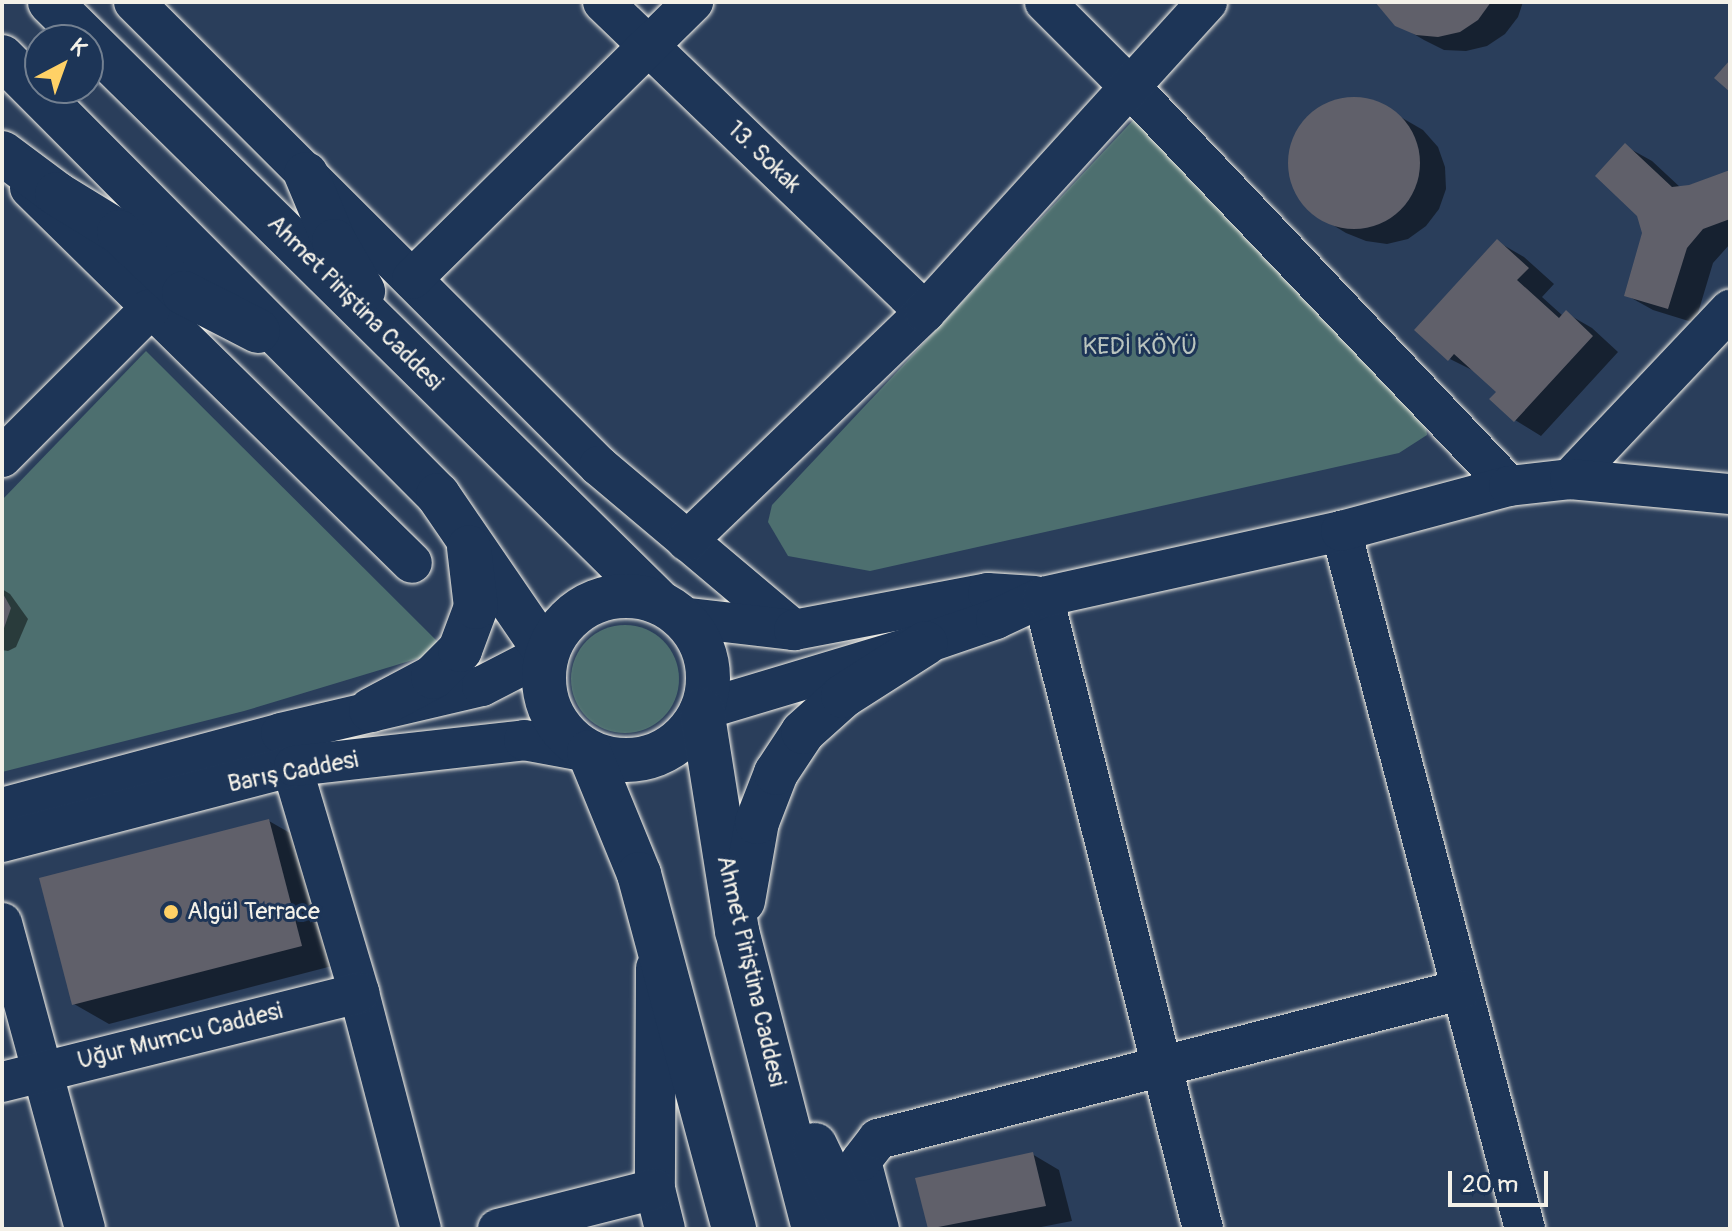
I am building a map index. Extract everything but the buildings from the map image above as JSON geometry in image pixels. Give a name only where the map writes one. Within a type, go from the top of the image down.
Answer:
[{"type":"street","name":"Ahmet Piriştina Caddesi","points":[[50,2],[670,610]]},
{"type":"street","points":[[134,2],[599,466],[794,630]]},
{"type":"street","name":"13. Sokak","points":[[603,2],[925,312]]},
{"type":"street","points":[[412,279],[650,48],[693,2]]},
{"type":"street","points":[[1045,2],[1130,87],[1509,486]]},
{"type":"street","points":[[687,541],[925,312],[1207,2]]},
{"type":"street","points":[[2,57],[438,495],[546,653]]},
{"type":"street","points":[[2,153],[57,194],[119,232],[184,293],[291,347]]},
{"type":"street","points":[[2,160],[150,309],[412,563]]},
{"type":"street","points":[[306,174],[334,241],[391,338]]},
{"type":"street","points":[[2,457],[150,309]]},
{"type":"street","points":[[1570,479],[1730,310]]},
{"type":"street","points":[[702,710],[926,643],[996,619],[1043,597],[1341,531],[1509,486],[1570,479],[1730,494]]},
{"type":"street","points":[[1341,531],[1525,1229]]},
{"type":"street","points":[[371,710],[433,677],[460,650],[476,607],[467,537]]},
{"type":"street","points":[[670,610],[697,637],[706,660],[708,685],[702,710],[688,733],[667,750],[642,759],[615,760],[589,752],[568,737],[553,716],[545,692],[546,653],[566,622],[586,606],[622,597],[670,610],[794,630],[988,593],[1043,597]]},
{"type":"street","points":[[1043,597],[1160,1069],[1203,1229]]},
{"type":"street","points":[[737,931],[757,822],[783,763],[803,732],[843,696],[926,643]]},
{"type":"street","name":"Barış Caddesi","points":[[2,842],[287,750],[371,710],[482,686],[546,653]]},
{"type":"street","name":"Ahmet Piriştina Caddesi","points":[[702,710],[737,931],[814,1229]]},
{"type":"street","name":"Barış Caddesi","points":[[2,808],[287,750],[524,740],[589,752]]},
{"type":"street","points":[[287,750],[359,993],[421,1229]]},
{"type":"street","points":[[589,752],[639,874],[734,1229]]},
{"type":"street","points":[[2,923],[85,1229]]},
{"type":"street","points":[[656,936],[655,1189],[665,1229]]},
{"type":"street","points":[[879,1229],[861,1161],[878,1139],[1460,990]]},
{"type":"street","name":"Uğur Mumcu Caddesi","points":[[2,1082],[359,993]]},
{"type":"street","points":[[767,1053],[800,1095],[821,1161],[855,1229]]},
{"type":"street","points":[[498,1229],[655,1189]]},
{"type":"green space","name":"KEDİ KÖYÜ","points":[[1138,115],[1424,413],[1427,435],[1399,453],[870,571],[788,556],[768,522],[772,505]]},
{"type":"green space","points":[[146,351],[446,650],[244,711],[2,772],[2,500]]},
{"type":"green space","points":[[625,625],[646,629],[663,641],[675,658],[679,679],[675,700],[663,717],[646,729],[625,733],[604,729],[587,717],[575,700],[571,679],[575,658],[587,641],[604,629]]},
{"type":"place","name":"Algül Terrace","points":[[171,912]]}]
